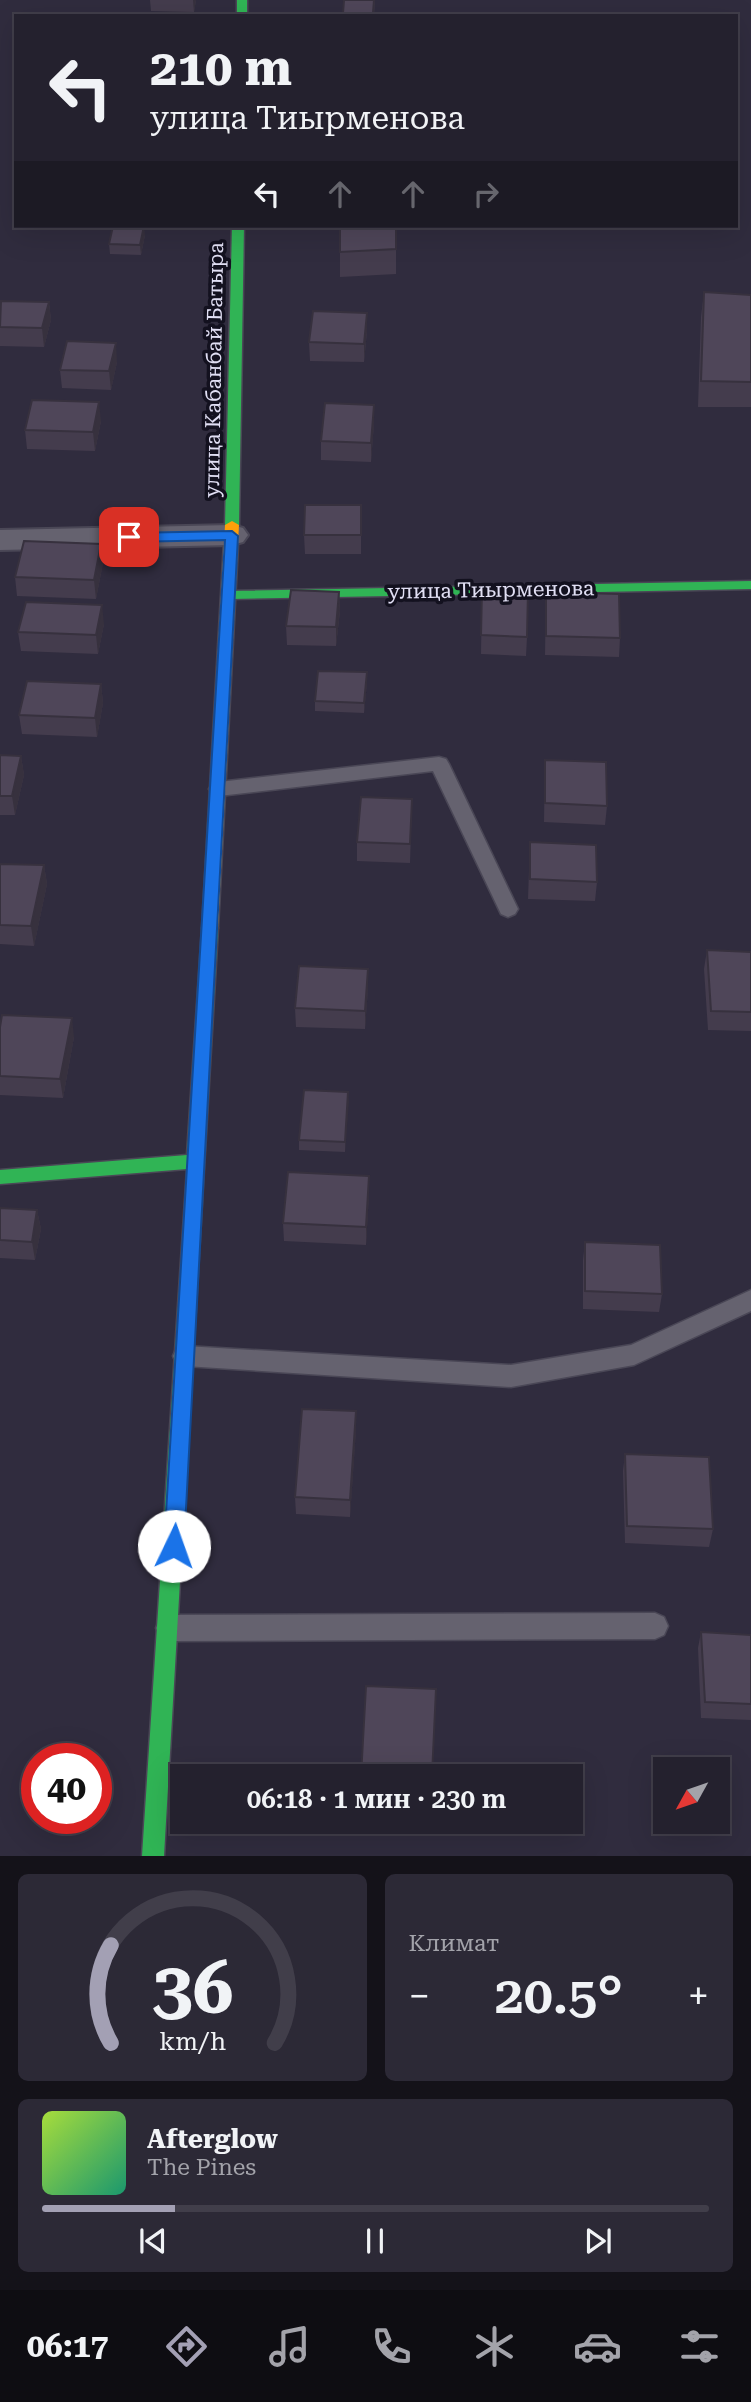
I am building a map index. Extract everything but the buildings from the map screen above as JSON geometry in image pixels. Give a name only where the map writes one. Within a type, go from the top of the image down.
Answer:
[{"type":"street","name":"улица Кабанбай Батыра","points":[[153,1856],[230,595],[238,228]]},
{"type":"street","points":[[0,540],[232,536]]},
{"type":"street","name":"улица Тиырменова","points":[[230,595],[751,584]]},
{"type":"street","points":[[0,1177],[197,1161]]},
{"type":"lane","points":[[219,789],[439,764],[508,909]]},
{"type":"lane","points":[[185,1356],[512,1376],[635,1355],[751,1300]]},
{"type":"lane","points":[[169,1628],[655,1626]]},
{"type":"traffic: fast","points":[[242,0],[242,14]]},
{"type":"traffic: fast","points":[[232,525],[238,228]]},
{"type":"traffic: fast","points":[[230,595],[751,585]]},
{"type":"traffic: fast","points":[[153,1856],[210,928]]},
{"type":"traffic: fast","points":[[0,1177],[197,1161]]},
{"type":"traffic: slow","points":[[210,928],[232,525]]},
{"type":"route","points":[[129,537],[232,536],[174,1546]]}]
